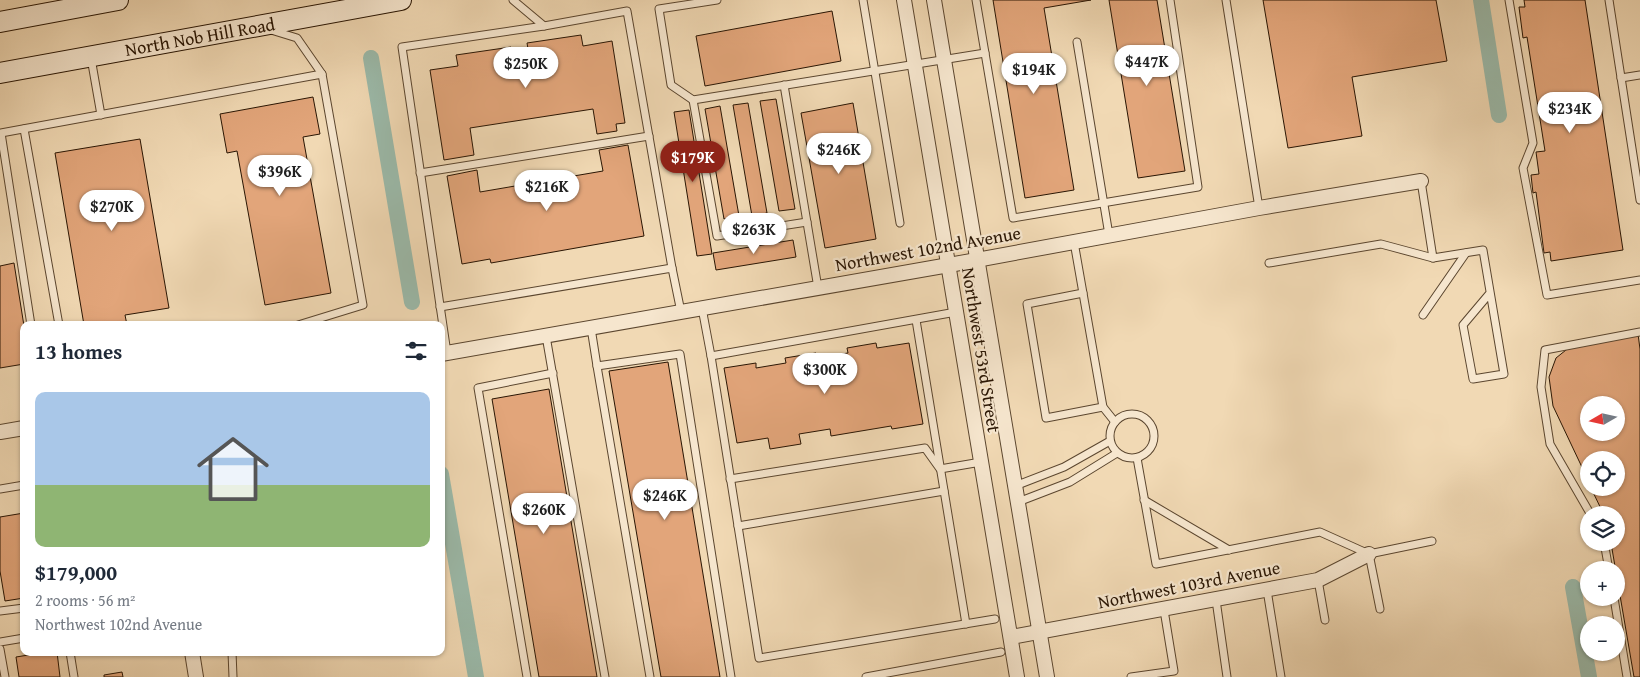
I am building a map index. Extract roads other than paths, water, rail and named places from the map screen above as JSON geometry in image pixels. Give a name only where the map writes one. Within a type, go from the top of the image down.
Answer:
[{"type":"main road","points":[[0,22],[118,0]]},
{"type":"main road","name":"North Nob Hill Road","points":[[0,73],[401,0]]},
{"type":"street","name":"Northwest 53rd Street","points":[[904,0],[1017,677]]},
{"type":"street","name":"Northwest 53rd Street","points":[[934,0],[1047,677]]},
{"type":"street","name":"Northwest 102nd Avenue","points":[[445,354],[978,260],[1259,208],[1421,181]]},
{"type":"street","points":[[0,432],[20,429]]},
{"type":"street","name":"Northwest 103rd Avenue","points":[[1010,637],[1318,580],[1369,554]]},
{"type":"street","points":[[193,656],[196,677]]},
{"type":"lane","points":[[513,0],[544,26]]},
{"type":"lane","points":[[716,0],[659,9],[671,85],[693,100],[985,53]]},
{"type":"lane","points":[[863,0],[900,223]]},
{"type":"lane","points":[[976,0],[1013,218],[1198,187],[1170,0]]},
{"type":"lane","points":[[1226,0],[1259,208]]},
{"type":"lane","points":[[1509,0],[1533,142],[1523,168],[1547,296],[1640,280]]},
{"type":"lane","points":[[1609,0],[1640,200]]},
{"type":"lane","points":[[441,321],[402,47],[544,26],[627,11],[681,312]]},
{"type":"lane","points":[[258,26],[297,38],[322,74],[362,305],[311,321]]},
{"type":"lane","points":[[1077,42],[1109,235]]},
{"type":"lane","points":[[91,57],[101,115]]},
{"type":"lane","points":[[31,321],[1,133],[322,74]]},
{"type":"lane","points":[[1621,78],[1640,75]]},
{"type":"lane","points":[[784,85],[818,288]]},
{"type":"lane","points":[[693,100],[717,236],[808,222]]},
{"type":"lane","points":[[24,129],[57,321]]},
{"type":"lane","points":[[420,173],[649,136]]},
{"type":"lane","points":[[1421,181],[1432,258]]},
{"type":"lane","points":[[1074,242],[1104,406],[1115,422]]},
{"type":"lane","points":[[1269,264],[1381,244],[1432,258],[1483,250],[1504,374],[1473,379],[1463,325],[1490,293]]},
{"type":"lane","points":[[1423,315],[1466,252]]},
{"type":"lane","points":[[440,307],[672,268]]},
{"type":"lane","points":[[1083,293],[1027,304],[1046,418],[1104,406]]},
{"type":"lane","points":[[702,308],[759,658],[995,619]]},
{"type":"lane","points":[[711,356],[956,312]]},
{"type":"lane","points":[[916,320],[966,624]]},
{"type":"lane","points":[[591,328],[650,677]]},
{"type":"lane","points":[[1586,506],[1550,444],[1541,388],[1545,350],[1640,332]]},
{"type":"lane","points":[[546,336],[605,677]]},
{"type":"lane","points":[[597,366],[680,354],[732,677]]},
{"type":"lane","points":[[527,677],[478,388],[553,373]]},
{"type":"lane","points":[[1134,413],[1141,415],[1152,424],[1154,431],[1153,445],[1149,451],[1137,458],[1123,457],[1117,453],[1110,441],[1111,428],[1115,422],[1127,414],[1134,413]]},
{"type":"lane","points":[[1015,486],[1064,467],[1110,441]]},
{"type":"lane","points":[[730,478],[925,448],[940,469]]},
{"type":"lane","points":[[1018,502],[1070,482],[1117,453]]},
{"type":"lane","points":[[1137,458],[1156,564],[1320,532],[1369,554],[1432,541]]},
{"type":"lane","points":[[940,469],[980,462]]},
{"type":"lane","points":[[0,489],[20,486]]},
{"type":"lane","points":[[738,526],[944,491]]},
{"type":"lane","points":[[1144,500],[1229,550]]},
{"type":"lane","points":[[1369,554],[1380,609]]},
{"type":"lane","points":[[1318,580],[1325,620]]},
{"type":"lane","points":[[1267,590],[1281,677]]},
{"type":"lane","points":[[1216,600],[1227,677]]},
{"type":"lane","points":[[1615,606],[1627,677]]},
{"type":"lane","points":[[0,611],[20,608]]},
{"type":"lane","points":[[1131,677],[1175,674],[1164,610]]},
{"type":"lane","points":[[0,642],[20,639]]},
{"type":"lane","points":[[0,649],[5,677]]},
{"type":"lane","points":[[866,677],[1001,652]]},
{"type":"lane","points":[[71,656],[74,677]]},
{"type":"lane","points":[[232,656],[233,677]]},
{"type":"waterway","points":[[1481,0],[1499,115]]},
{"type":"waterway","points":[[371,58],[412,302]]},
{"type":"waterway","points":[[445,497],[476,677]]},
{"type":"waterway","points":[[1573,587],[1589,677]]}]
